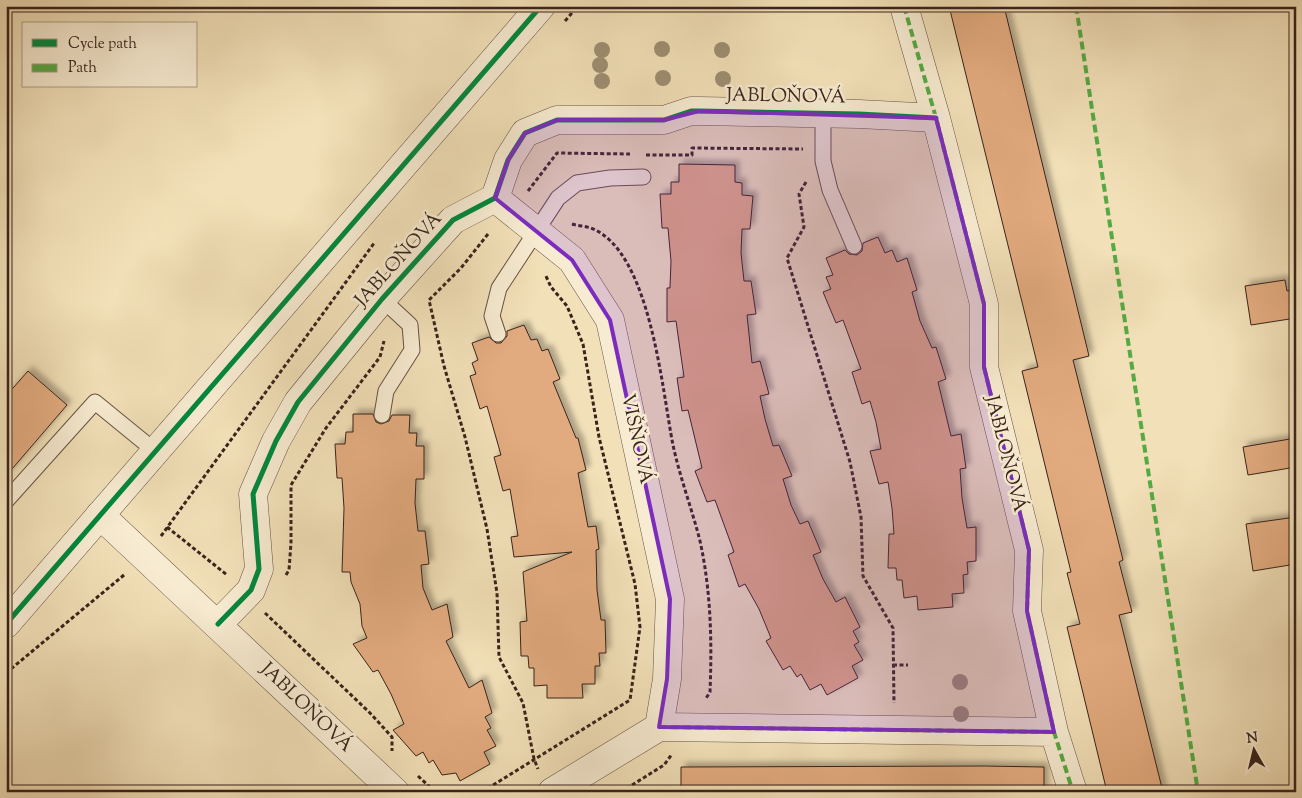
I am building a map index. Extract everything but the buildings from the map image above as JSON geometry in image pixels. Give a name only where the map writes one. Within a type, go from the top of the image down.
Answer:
[{"type":"street","points":[[6,624],[541,6]]},
{"type":"street","name":"JABLOŇOVÁ","points":[[904,6],[936,118],[984,304],[984,367],[1029,550],[1027,611],[1054,732],[1072,792]]},
{"type":"street","name":"JABLOŇOVÁ","points":[[218,624],[249,592],[259,569],[253,494],[276,441],[298,402],[390,306],[453,220],[504,205],[508,160],[525,133],[557,120],[664,120],[691,111],[936,118]]},
{"type":"street","name":"VIŠŇOVÁ","points":[[504,205],[532,238],[572,260],[610,320],[670,599],[667,679],[659,727]]},
{"type":"street","name":"JABLOŇOVÁ","points":[[100,515],[218,624],[394,792]]},
{"type":"street","points":[[546,784],[659,727],[1054,732]]},
{"type":"lane","points":[[812,113],[830,190],[854,246]]},
{"type":"lane","points":[[498,334],[492,316],[499,288],[558,198],[577,183],[610,178],[643,177]]},
{"type":"lane","points":[[382,414],[386,391],[412,350],[410,325],[390,306]]},
{"type":"lane","points":[[6,501],[94,402],[156,451]]},
{"type":"path","points":[[559,28],[578,6]]},
{"type":"path","points":[[805,157],[804,149],[812,113]]},
{"type":"path","points":[[644,154],[692,155],[692,148],[804,149]]},
{"type":"path","points":[[284,578],[289,570],[291,485],[326,428],[380,357],[390,306],[410,299],[429,300],[461,268],[494,227],[504,205],[557,153],[634,154]]},
{"type":"path","points":[[808,180],[799,194],[804,227],[787,258],[850,462],[861,517],[864,576],[893,628],[894,731]]},
{"type":"path","points":[[6,674],[145,557],[381,236]]},
{"type":"path","points":[[482,792],[630,700],[635,676],[640,627],[635,584],[598,437],[583,344],[567,306],[551,287],[532,238]]},
{"type":"path","points":[[429,300],[444,366],[465,436],[486,529],[497,593],[499,657],[522,702],[534,759],[546,784]]},
{"type":"path","points":[[167,527],[249,592],[263,611],[370,713],[392,737],[392,751],[399,758]]},
{"type":"path","points":[[893,666],[908,665]]},
{"type":"path","points":[[413,772],[434,792]]},
{"type":"highlighted area","points":[[699,111],[936,118],[984,304],[984,367],[1029,550],[1027,611],[1054,732],[659,727],[667,679],[670,599],[610,320],[572,260],[495,198],[508,160],[525,133],[557,120],[664,120]]},
{"type":"marked path","points":[[904,6],[936,118],[984,304],[984,367],[1029,550],[1027,611],[1054,732],[1073,792]]},
{"type":"marked path","points":[[1076,6],[1198,792]]},
{"type":"marked path","points":[[659,727],[1054,732]]},
{"type":"cycle path","points":[[6,624],[541,6]]},
{"type":"cycle path","points":[[218,624],[251,590],[259,569],[253,494],[276,441],[298,402],[382,299],[453,220],[495,198],[508,160],[525,133],[557,120],[664,120],[691,111],[859,114],[936,118]]}]
